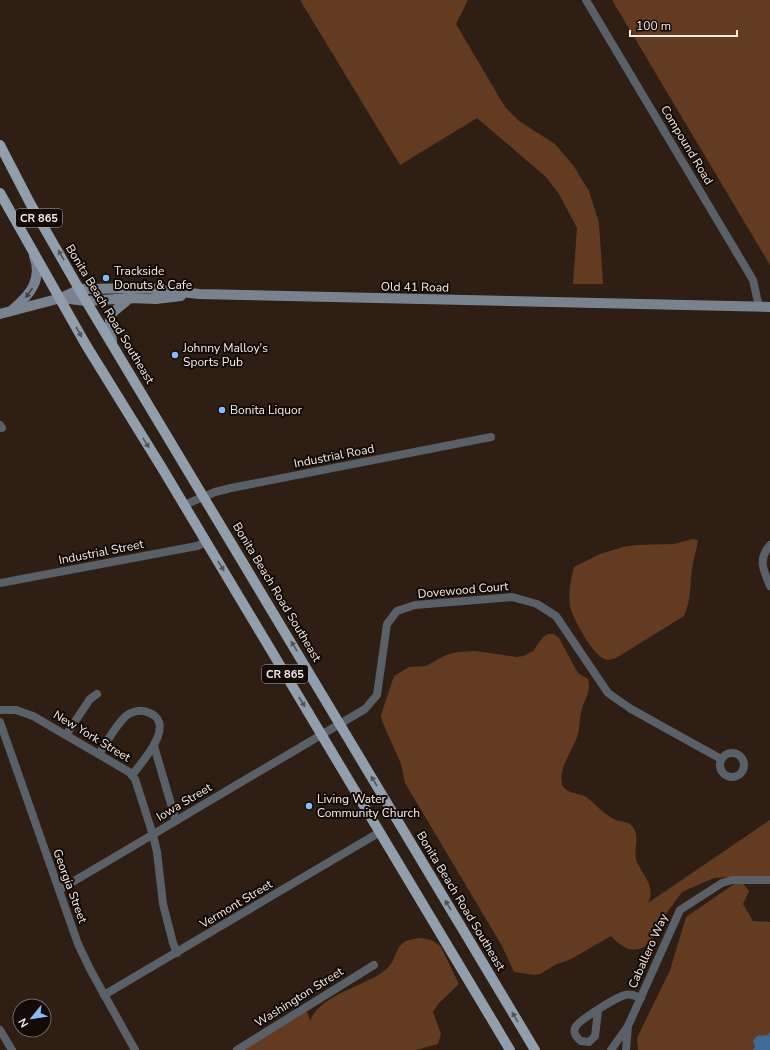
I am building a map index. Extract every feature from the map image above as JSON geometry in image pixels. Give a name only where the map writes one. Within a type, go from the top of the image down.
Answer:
[{"type":"main road","name":"Bonita Beach Road Southeast","points":[[0,145],[30,202],[86,301],[535,1050]]},
{"type":"main road","name":"CR 865","points":[[0,193],[119,401],[184,505],[510,1050]]},
{"type":"street","name":"Compound Road","points":[[586,0],[753,280],[759,306]]},
{"type":"street","points":[[5,313],[25,300],[32,290],[36,280],[37,263],[29,243]]},
{"type":"street","name":"Old 41 Road","points":[[5,313],[61,298],[80,289],[146,288],[199,294],[770,307]]},
{"type":"street","name":"Old 41 Road","points":[[61,298],[86,301],[130,298],[156,299],[199,294]]},
{"type":"street","points":[[112,343],[110,321],[112,313],[130,298]]},
{"type":"street","name":"Industrial Road","points":[[184,505],[204,496],[244,485],[491,437]]},
{"type":"street","name":"Industrial Street","points":[[0,583],[197,546],[206,542]]},
{"type":"street","points":[[770,545],[765,550],[761,565],[770,586]]},
{"type":"street","name":"Dovewood Court","points":[[321,735],[365,709],[377,695],[387,624],[397,611],[415,605],[512,597],[538,604],[556,616],[608,693],[631,709],[721,759]]},
{"type":"street","points":[[66,735],[90,699],[97,694]]},
{"type":"street","name":"New York Street","points":[[0,710],[25,712],[99,754],[132,775],[139,787],[153,835],[157,852],[164,904],[170,933],[177,953]]},
{"type":"street","points":[[99,754],[126,716],[136,711],[146,711],[156,719],[160,733],[154,746],[132,775]]},
{"type":"street","name":"Georgia Street","points":[[0,722],[78,944],[104,995],[135,1050]]},
{"type":"street","name":"Iowa Street","points":[[59,890],[321,735]]},
{"type":"street","points":[[154,746],[176,821]]},
{"type":"street","name":"Vermont Street","points":[[104,995],[380,832]]},
{"type":"street","name":"Caballero Way","points":[[611,1050],[628,1026],[680,910],[727,881],[743,879],[770,880]]},
{"type":"street","name":"Washington Street","points":[[236,1050],[374,965]]},
{"type":"street","points":[[598,1011],[627,994],[641,998]]},
{"type":"street","name":"Caballero Way","points":[[626,1050],[628,1026]]},
{"type":"street","points":[[0,1030],[12,1050]]},
{"type":"shaded area","points":[[300,0],[468,0],[456,24],[505,107],[519,121],[555,144],[573,165],[589,191],[599,223],[603,284],[573,284],[577,228],[559,194],[546,177],[477,118],[400,165]]},
{"type":"shaded area","points":[[612,0],[770,0],[770,265]]},
{"type":"shaded area","points":[[692,539],[698,540],[689,599],[684,616],[616,658],[606,660],[598,655],[578,626],[570,606],[571,581],[574,567],[600,554],[623,547],[635,545],[674,544]]},
{"type":"shaded area","points":[[548,634],[554,634],[559,638],[578,673],[588,679],[589,684],[588,692],[582,708],[578,734],[563,768],[561,781],[564,788],[567,790],[584,796],[611,818],[627,822],[635,830],[636,859],[646,878],[651,893],[648,903],[770,820],[770,876],[714,878],[682,892],[657,926],[652,943],[635,950],[626,948],[611,936],[571,959],[555,965],[540,974],[534,975],[514,972],[502,946],[405,783],[401,764],[382,721],[381,715],[394,676],[409,667],[426,666],[446,655],[457,652],[475,651],[517,657],[523,656],[533,651],[543,637]]},
{"type":"shaded area","points":[[740,880],[749,891],[743,904],[753,921],[770,922],[770,1031],[768,1035],[762,1036],[753,1050],[638,1050],[637,1038],[670,970],[686,917]]},
{"type":"shaded area","points":[[421,938],[432,940],[441,947],[459,984],[439,1003],[433,1012],[441,1034],[438,1044],[416,1050],[242,1050],[307,1011],[310,1021],[315,1012],[331,998],[383,972],[393,961],[400,946],[404,942],[411,939]]},
{"type":"water","points":[[770,1031],[770,1050],[753,1050],[755,1046],[753,1041],[757,1036],[768,1035]]},
{"type":"place","name":"Trackside Donuts & Cafe","points":[[106,278]]},
{"type":"place","name":"Johnny Malloy's Sports Pub","points":[[175,355]]},
{"type":"place","name":"Bonita Liquor","points":[[222,410]]},
{"type":"place","name":"Living Water Community Church","points":[[309,806]]}]
